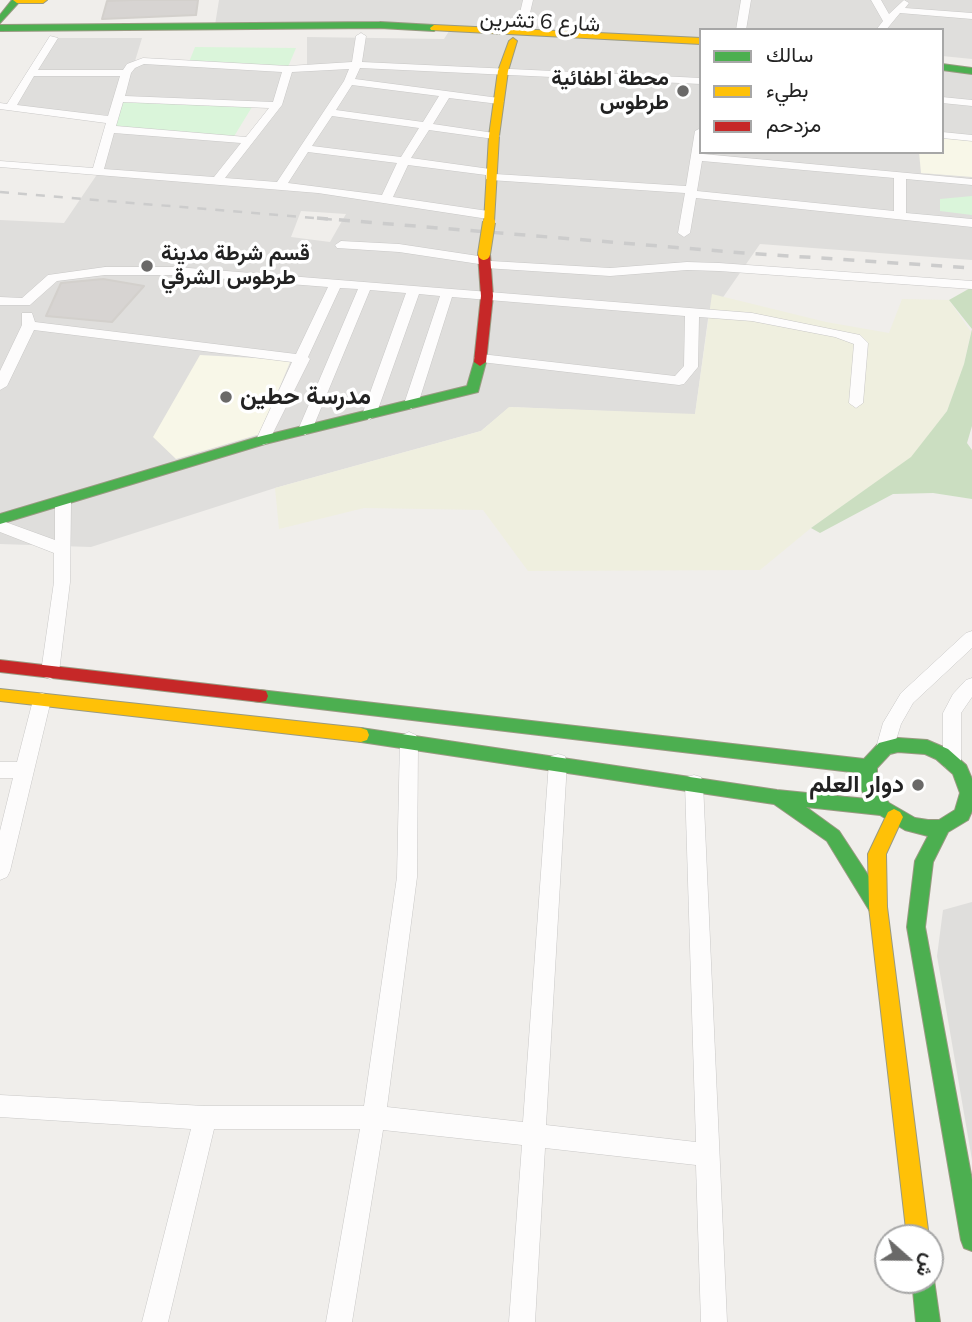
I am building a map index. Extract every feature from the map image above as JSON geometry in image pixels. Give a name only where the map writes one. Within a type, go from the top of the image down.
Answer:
[{"type":"main road","points":[[0,20],[17,0],[43,0]]},
{"type":"main road","name":"شارع 6 تشرين","points":[[0,38],[52,32],[380,25],[699,51]]},
{"type":"main road","name":"شارع 6 تشرين","points":[[0,30],[699,41]]},
{"type":"main road","points":[[0,519],[263,440],[473,389],[481,358],[487,296],[485,260],[494,136],[503,71],[517,36]]},
{"type":"main road","points":[[944,56],[972,59]]},
{"type":"main road","points":[[944,68],[972,71]]},
{"type":"main road","points":[[0,666],[868,767]]},
{"type":"main road","points":[[0,695],[409,740],[888,813],[911,825],[942,827]]},
{"type":"main road","points":[[888,813],[869,788],[868,767],[875,756],[886,748],[898,745],[927,747],[952,761],[969,780],[970,807],[942,827],[923,861],[916,927],[972,1240]]},
{"type":"main road","points":[[777,797],[833,836],[878,907]]},
{"type":"main road","points":[[888,813],[877,854],[878,907],[916,1224]]},
{"type":"main road","points":[[925,1294],[928,1322]]},
{"type":"street","points":[[517,36],[528,0]]},
{"type":"street","points":[[732,28],[736,0]]},
{"type":"street","points":[[741,28],[746,0]]},
{"type":"street","points":[[876,0],[884,26]]},
{"type":"street","points":[[884,26],[906,0]]},
{"type":"street","points":[[897,10],[972,16]]},
{"type":"street","points":[[52,32],[33,73],[5,107],[111,125],[251,141]]},
{"type":"street","points":[[280,186],[349,81],[357,65],[361,36]]},
{"type":"street","points":[[98,171],[126,73],[131,65],[150,61],[288,69],[357,65],[699,81]]},
{"type":"street","points":[[217,181],[277,105],[288,69]]},
{"type":"street","points":[[33,73],[126,73]]},
{"type":"street","points":[[349,81],[499,102]]},
{"type":"street","points":[[387,198],[404,161],[446,94]]},
{"type":"street","points":[[119,99],[277,105]]},
{"type":"street","points":[[944,100],[972,103]]},
{"type":"street","points":[[329,111],[494,136]]},
{"type":"street","points":[[944,135],[972,138]]},
{"type":"street","points":[[684,233],[699,141]]},
{"type":"street","points":[[304,148],[490,174],[691,192],[972,223]]},
{"type":"street","points":[[696,157],[972,182]]},
{"type":"street","points":[[0,164],[280,186],[387,198],[489,218]]},
{"type":"street","points":[[900,176],[901,216]]},
{"type":"street","points":[[341,246],[399,248],[485,260],[610,272],[687,266],[719,267],[972,285]]},
{"type":"street","points":[[0,301],[25,302],[53,278],[105,271],[176,271],[752,317],[855,338],[861,343],[856,403]]},
{"type":"street","points":[[263,440],[303,359],[335,285]]},
{"type":"street","points":[[305,430],[365,287]]},
{"type":"street","points":[[369,415],[414,290]]},
{"type":"street","points":[[411,404],[447,293]]},
{"type":"street","points":[[2,378],[29,325],[25,302]]},
{"type":"street","points":[[481,358],[678,381],[691,367],[692,313]]},
{"type":"street","points":[[29,325],[303,359]]},
{"type":"street","points":[[50,673],[64,550],[63,502]]},
{"type":"street","points":[[0,526],[64,550]]},
{"type":"street","points":[[886,748],[892,723],[908,698],[972,638]]},
{"type":"street","points":[[952,761],[951,713],[959,698],[972,685]]},
{"type":"street","points":[[1,861],[42,700]]},
{"type":"street","points":[[339,1322],[374,1117],[407,877],[409,740]]},
{"type":"street","points":[[522,1322],[558,762]]},
{"type":"street","points":[[0,770],[25,770]]},
{"type":"street","points":[[694,783],[714,1322]]},
{"type":"street","points":[[0,1106],[205,1118],[374,1117],[708,1154]]},
{"type":"street","points":[[155,1322],[205,1118]]},
{"type":"shaded area","points":[[219,0],[972,0],[972,59],[944,56],[944,28],[699,28],[699,154],[944,154],[944,71],[972,73],[972,260],[760,244],[708,319],[695,415],[510,407],[481,431],[275,488],[91,547],[0,544],[0,220],[64,223],[98,173],[111,133],[248,140],[276,103],[123,99],[117,116],[8,107],[58,38],[142,38],[135,61],[307,67],[307,37],[444,39],[451,28],[215,25]],"holes":[[[301,211],[346,214],[330,242],[291,237]]]},
{"type":"shaded area","points":[[944,138],[972,141],[972,177],[921,173],[919,154],[944,154]]},
{"type":"shaded area","name":"مدرسة حطين","points":[[200,355],[291,360],[260,434],[176,459],[153,437]]},
{"type":"shaded area","points":[[972,902],[972,1160],[937,956],[943,910]]},
{"type":"green space","points":[[195,47],[296,48],[288,67],[189,62]]},
{"type":"green space","points":[[123,102],[252,107],[233,138],[113,129]]},
{"type":"green space","points":[[972,196],[972,215],[940,211],[940,199]]},
{"type":"green space","points":[[972,287],[972,329],[949,300]]},
{"type":"green space","points":[[712,294],[826,322],[889,333],[902,299],[949,300],[971,332],[964,364],[947,411],[912,457],[811,528],[760,570],[528,571],[483,510],[364,508],[279,529],[275,488],[481,431],[509,407],[695,414]]},
{"type":"green space","points":[[972,329],[972,426],[967,443],[972,450],[972,499],[933,493],[893,494],[820,533],[811,528],[911,457],[947,411],[964,364]]},
{"type":"building","points":[[198,0],[196,15],[102,19],[107,1]]},
{"type":"building","points":[[103,279],[144,286],[112,322],[46,316],[61,283]]},
{"type":"railway","points":[[0,192],[338,220]]},
{"type":"railway","points":[[317,218],[744,253],[972,268]]},
{"type":"traffic: fast","points":[[0,20],[17,0]]},
{"type":"traffic: fast","points":[[0,28],[380,25],[434,28]]},
{"type":"traffic: fast","points":[[944,67],[972,71]]},
{"type":"traffic: fast","points":[[0,519],[263,440],[473,389],[480,362]]},
{"type":"traffic: fast","points":[[260,696],[868,767]]},
{"type":"traffic: fast","points":[[361,735],[777,797],[883,808]]},
{"type":"traffic: fast","points":[[898,745],[927,747],[942,754],[960,770],[969,793],[962,815],[942,827],[928,828],[911,825],[883,808],[869,788],[868,767],[875,756],[885,748],[898,745]]},
{"type":"traffic: fast","points":[[780,799],[833,836],[878,907]]},
{"type":"traffic: fast","points":[[942,827],[924,861],[916,927],[972,1240]]},
{"type":"traffic: fast","points":[[925,1294],[928,1322]]},
{"type":"traffic: slow","points":[[17,0],[43,0]]},
{"type":"traffic: slow","points":[[434,28],[699,41]]},
{"type":"traffic: slow","points":[[489,222],[494,136],[503,71],[513,41]]},
{"type":"traffic: slow","points":[[484,254],[489,222]]},
{"type":"traffic: slow","points":[[0,695],[361,735]]},
{"type":"traffic: slow","points":[[894,817],[877,854],[878,907],[916,1224]]},
{"type":"traffic: jam","points":[[480,362],[487,296],[484,254]]},
{"type":"traffic: jam","points":[[0,666],[260,696]]},
{"type":"place","name":"محطة اطفائية طرطوس","points":[[683,91]]},
{"type":"place","name":"قسم شرطة مدينة طرطوس الشرقي","points":[[147,266]]},
{"type":"place","name":"مدرسة حطين","points":[[226,397]]},
{"type":"place","name":"دوار العلم","points":[[918,785]]}]
